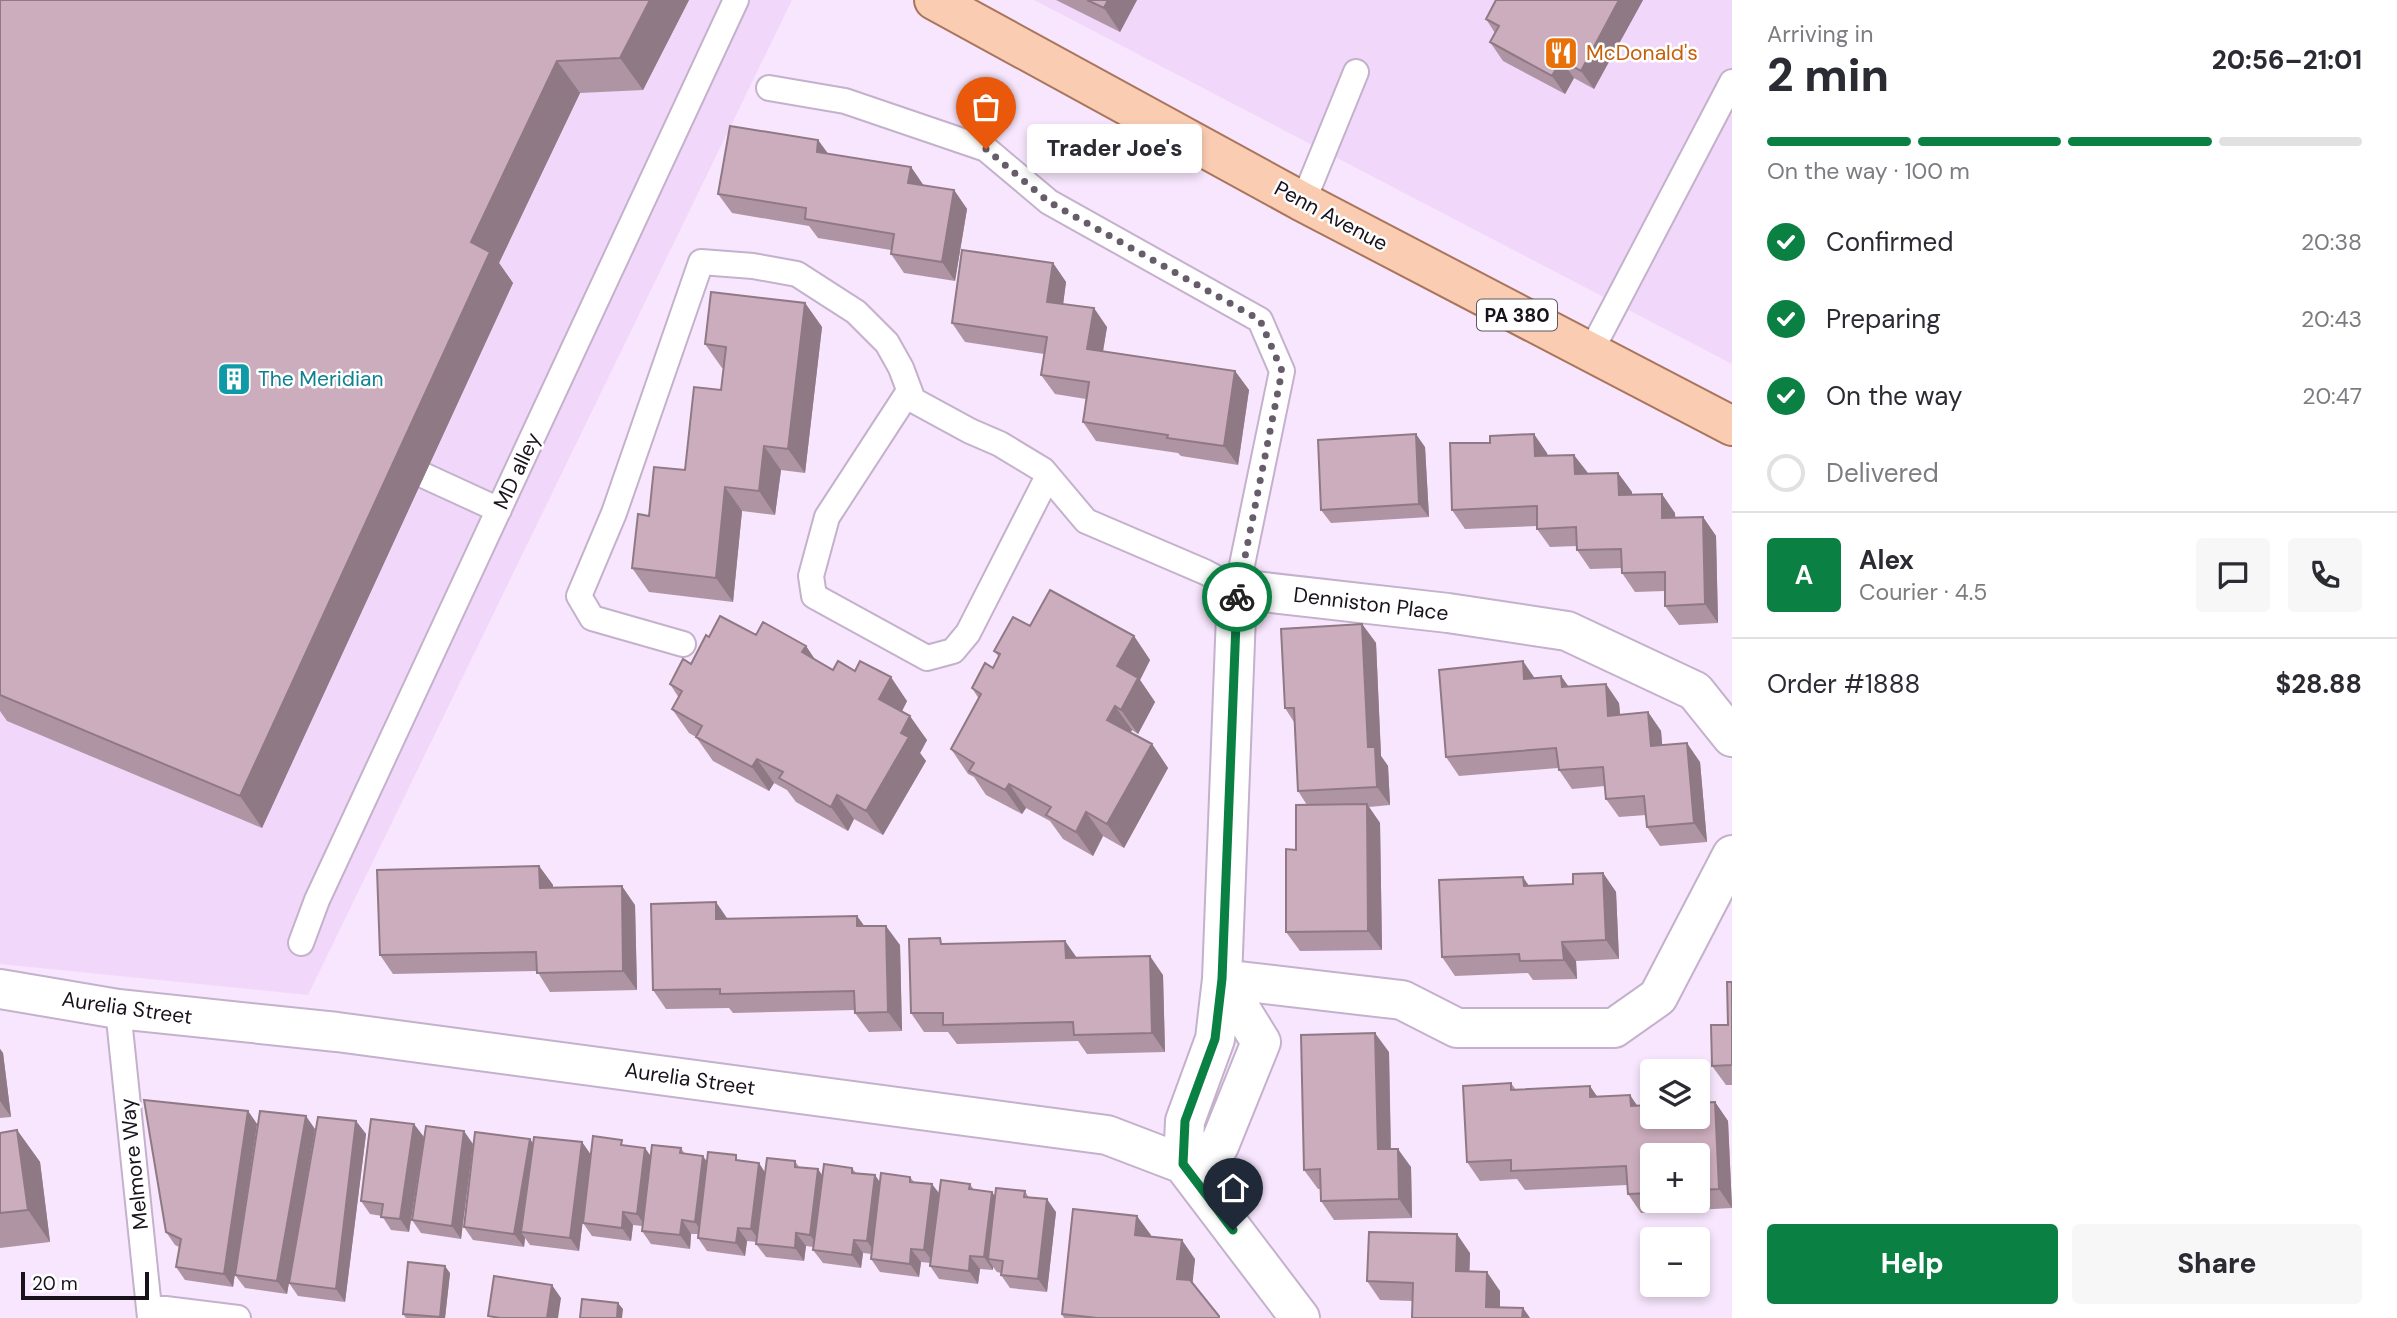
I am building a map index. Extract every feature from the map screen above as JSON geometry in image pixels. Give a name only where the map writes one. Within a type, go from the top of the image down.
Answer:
[{"type":"main road","name":"Penn Avenue","points":[[934,0],[1303,202],[1732,426]]},
{"type":"street","name":"Denniston Place","points":[[1237,589],[1448,613],[1567,631],[1695,691],[1732,737]]},
{"type":"street","points":[[1237,589],[1222,979],[1215,1039],[1185,1121],[1183,1164],[1300,1318]]},
{"type":"street","points":[[1222,979],[1402,1000],[1457,1028],[1614,1028],[1658,997],[1732,855]]},
{"type":"street","name":"Aurelia Street","points":[[0,989],[118,1009],[337,1032],[1107,1135],[1183,1164]]},
{"type":"lane","name":"MD alley","points":[[301,943],[317,900],[736,0]]},
{"type":"lane","points":[[1303,202],[1356,72]]},
{"type":"lane","points":[[1590,353],[1732,82]]},
{"type":"lane","points":[[683,644],[592,618],[579,596],[614,513],[701,262],[753,266],[797,274],[856,312],[887,343],[901,368],[913,400],[1000,444],[1043,470],[1086,521],[1205,572],[1237,589],[1282,371],[1260,320],[1049,202],[986,149],[845,101],[769,88]]},
{"type":"lane","points":[[909,391],[827,517],[811,576],[814,596],[927,658],[953,651],[968,633],[1048,477]]},
{"type":"lane","points":[[425,475],[499,510]]},
{"type":"lane","name":"Melmore Way","points":[[118,1009],[150,1312]]},
{"type":"lane","points":[[150,1312],[239,1318]]},
{"type":"shaded area","name":"The Meridian","points":[[0,0],[792,0],[308,995],[0,964]]},
{"type":"shaded area","points":[[1034,0],[1732,0],[1732,364]]},
{"type":"building","name":"The Meridian","points":[[0,0],[650,0],[620,58],[557,61],[471,242],[490,252],[240,796],[0,695]]},
{"type":"building","points":[[1087,0],[1108,0],[1104,8]]},
{"type":"building","name":"McDonald's","points":[[1496,0],[1619,0],[1581,71],[1561,60],[1552,76],[1490,42],[1499,26],[1486,19]]},
{"type":"building","points":[[730,126],[818,140],[817,152],[911,167],[908,183],[954,190],[942,262],[891,254],[894,234],[805,219],[806,208],[718,194]]},
{"type":"building","points":[[962,250],[1053,263],[1047,302],[1094,308],[1087,349],[1235,371],[1224,446],[1083,422],[1089,382],[1041,375],[1047,337],[952,323]]},
{"type":"building","points":[[711,292],[805,303],[788,449],[764,446],[759,491],[725,487],[716,578],[632,568],[638,514],[649,516],[654,467],[685,470],[694,387],[721,390],[726,347],[705,344]]},
{"type":"building","points":[[1416,434],[1419,504],[1321,510],[1318,440]]},
{"type":"building","points":[[1534,434],[1535,456],[1574,455],[1575,474],[1618,473],[1619,495],[1662,494],[1662,518],[1703,517],[1705,604],[1665,606],[1665,572],[1622,573],[1621,549],[1577,550],[1576,527],[1537,529],[1537,506],[1452,510],[1450,443],[1490,443],[1490,436]]},
{"type":"building","points":[[1050,590],[1134,636],[1117,666],[1138,678],[1121,710],[1115,706],[1107,720],[1152,744],[1107,824],[1086,812],[1076,832],[1046,815],[1051,807],[1009,784],[1005,790],[969,771],[974,763],[951,749],[981,694],[972,688],[985,663],[993,668],[1000,654],[994,651],[1013,617],[1030,626]]},
{"type":"building","points":[[720,616],[756,635],[763,622],[806,646],[802,652],[833,670],[838,661],[855,671],[860,661],[891,677],[879,699],[910,716],[901,733],[909,737],[866,811],[837,795],[831,807],[779,778],[783,772],[757,759],[752,767],[696,737],[702,726],[672,709],[682,691],[670,684],[683,659],[691,664],[706,635],[709,637]]},
{"type":"building","points":[[1362,624],[1368,747],[1375,747],[1377,787],[1298,791],[1294,708],[1285,708],[1281,629]]},
{"type":"building","points":[[1523,661],[1524,679],[1561,676],[1562,687],[1606,684],[1608,716],[1648,712],[1651,746],[1687,743],[1694,823],[1647,827],[1644,796],[1606,799],[1603,767],[1559,770],[1556,748],[1446,757],[1439,670]]},
{"type":"building","points":[[1367,804],[1368,931],[1286,932],[1286,849],[1296,850],[1296,805]]},
{"type":"building","points":[[539,866],[540,888],[622,886],[623,971],[537,973],[536,952],[380,955],[377,870]]},
{"type":"building","points":[[1603,873],[1606,940],[1562,942],[1564,960],[1520,961],[1519,954],[1442,957],[1439,880],[1523,877],[1524,886],[1573,884],[1573,874]]},
{"type":"building","points":[[716,902],[716,919],[857,916],[857,926],[886,926],[888,1012],[855,1013],[854,991],[720,994],[720,989],[653,990],[651,904]]},
{"type":"building","points":[[940,938],[941,944],[1065,941],[1066,958],[1150,956],[1152,1033],[1074,1035],[1073,1022],[943,1025],[943,1013],[911,1013],[909,939]]},
{"type":"building","points":[[1727,982],[1732,982],[1732,1065],[1712,1066],[1711,1025],[1728,1025]]},
{"type":"building","points":[[1375,1033],[1378,1149],[1398,1149],[1399,1199],[1321,1201],[1320,1169],[1304,1170],[1301,1035]]},
{"type":"building","points":[[1511,1083],[1511,1090],[1590,1086],[1590,1097],[1630,1095],[1631,1106],[1640,1106],[1640,1129],[1710,1129],[1710,1102],[1715,1102],[1719,1189],[1710,1189],[1710,1143],[1640,1143],[1640,1194],[1628,1194],[1626,1166],[1511,1171],[1511,1160],[1467,1162],[1463,1086]]},
{"type":"building","points":[[144,1100],[248,1111],[224,1274],[176,1267],[181,1239],[166,1232]]},
{"type":"building","points":[[260,1111],[306,1116],[277,1281],[235,1275]]},
{"type":"building","points":[[318,1117],[356,1121],[336,1289],[289,1283]]},
{"type":"building","points":[[371,1119],[414,1124],[400,1219],[381,1217],[383,1204],[361,1201]]},
{"type":"building","points":[[426,1126],[464,1131],[452,1226],[412,1220]]},
{"type":"building","points":[[17,1130],[28,1210],[0,1213],[0,1133]]},
{"type":"building","points":[[475,1132],[530,1139],[514,1234],[464,1227]]},
{"type":"building","points":[[593,1136],[622,1140],[621,1145],[645,1148],[637,1214],[623,1212],[622,1228],[583,1223]]},
{"type":"building","points":[[534,1137],[582,1142],[570,1238],[521,1232]]},
{"type":"building","points":[[652,1145],[681,1148],[680,1153],[703,1156],[695,1222],[682,1220],[680,1235],[642,1231]]},
{"type":"building","points":[[708,1152],[736,1155],[736,1160],[759,1163],[751,1229],[738,1228],[736,1243],[698,1238]]},
{"type":"building","points":[[767,1158],[795,1161],[795,1167],[818,1169],[810,1235],[796,1233],[795,1248],[756,1244]]},
{"type":"building","points":[[824,1164],[852,1168],[852,1173],[875,1175],[867,1241],[854,1240],[852,1255],[813,1250]]},
{"type":"building","points":[[881,1173],[910,1177],[910,1182],[932,1184],[924,1250],[911,1249],[910,1264],[871,1259]]},
{"type":"building","points":[[941,1180],[970,1184],[969,1189],[992,1192],[984,1257],[970,1256],[969,1271],[930,1266]]},
{"type":"building","points":[[996,1188],[1025,1191],[1024,1197],[1047,1199],[1038,1279],[1001,1275],[1003,1261],[988,1259]]},
{"type":"building","points":[[1073,1209],[1137,1216],[1135,1235],[1182,1240],[1177,1279],[1190,1280],[1219,1318],[1097,1318],[1062,1314]]},
{"type":"building","points":[[1369,1232],[1457,1234],[1456,1271],[1487,1272],[1486,1307],[1523,1308],[1522,1318],[1412,1318],[1413,1283],[1367,1281]]},
{"type":"building","points":[[408,1262],[445,1266],[440,1317],[403,1314]]},
{"type":"building","points":[[494,1276],[552,1285],[547,1318],[488,1316]]},
{"type":"building","points":[[582,1299],[618,1303],[617,1318],[580,1318]]},
{"type":"way so far","points":[[986,149],[1049,202],[1260,320],[1282,371],[1237,597]]},
{"type":"place","name":"McDonald's","points":[[1561,53]]},
{"type":"place","name":"Trader Joe's","points":[[986,149]]},
{"type":"place","name":"The Meridian","points":[[234,379]]},
{"type":"route","points":[[1233,1230],[1183,1164],[1185,1121],[1215,1039],[1222,979],[1237,597]]}]
